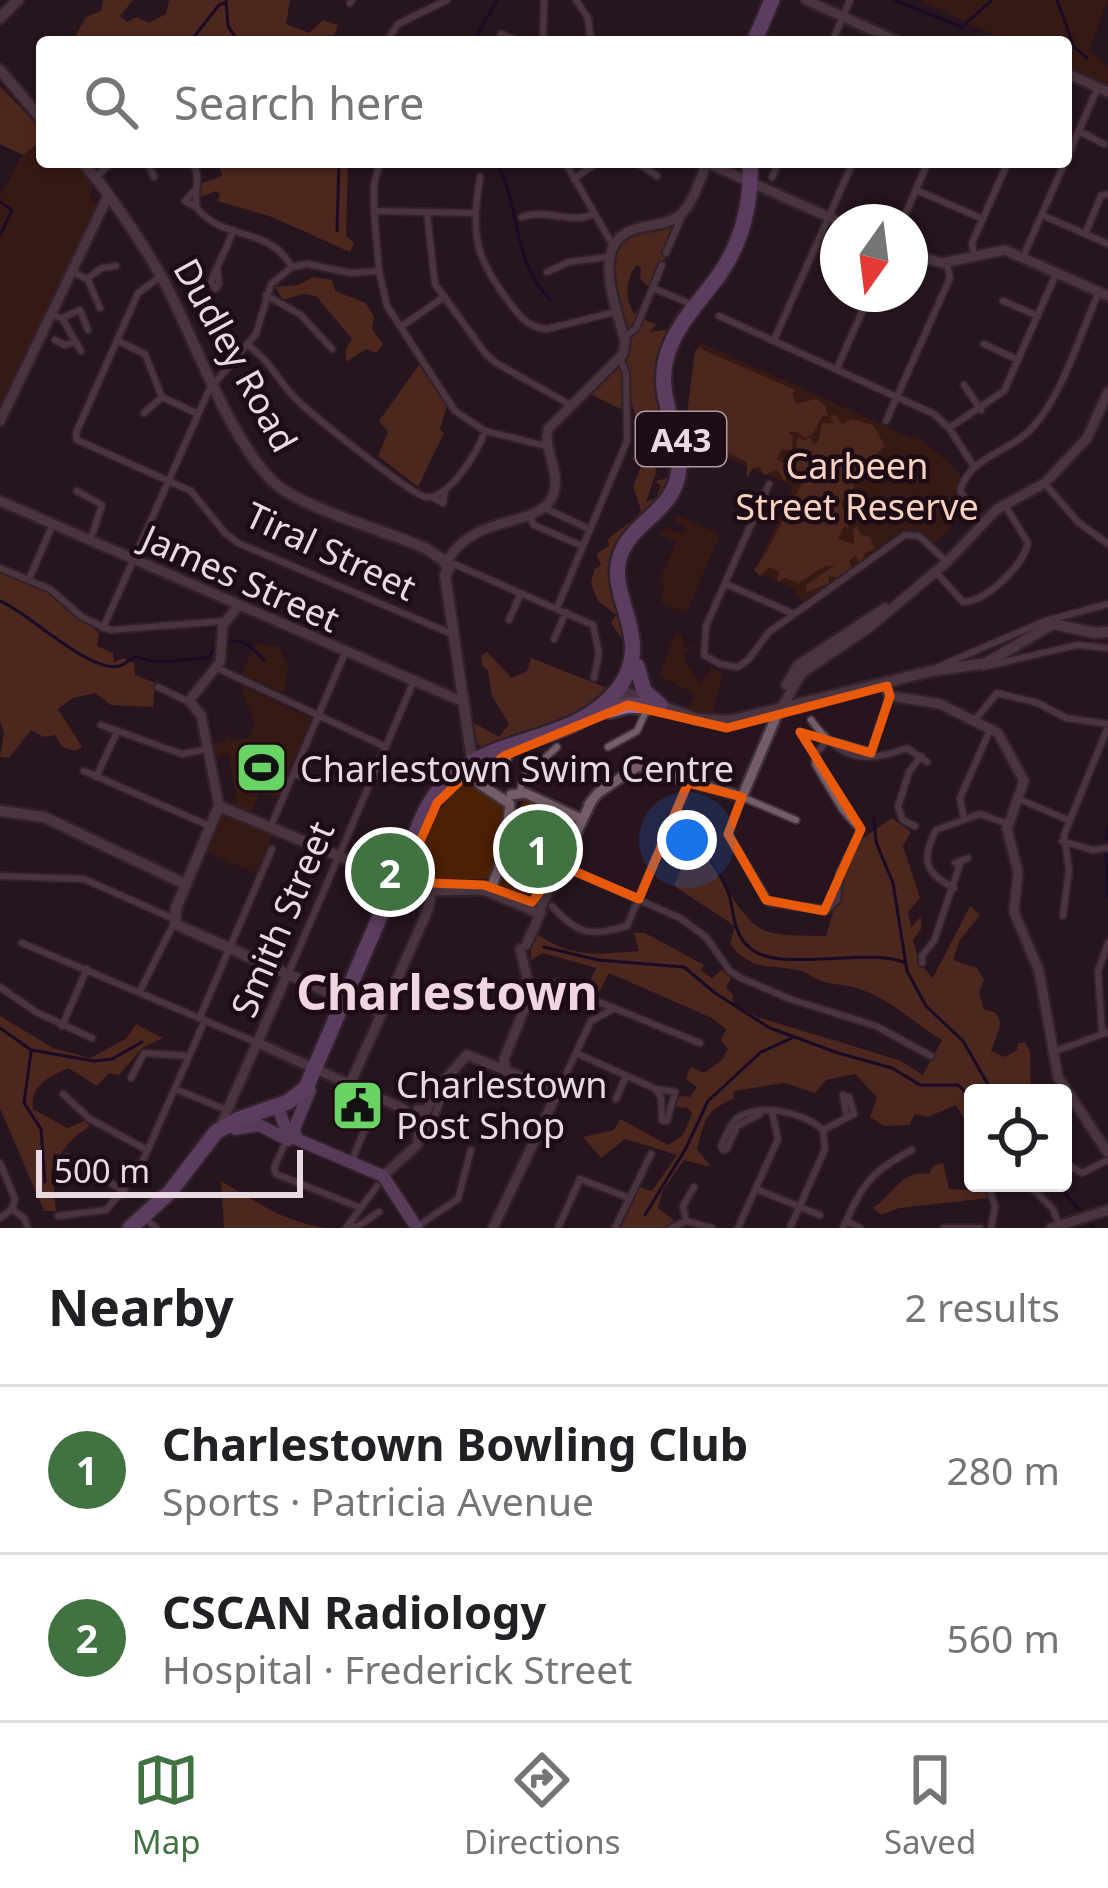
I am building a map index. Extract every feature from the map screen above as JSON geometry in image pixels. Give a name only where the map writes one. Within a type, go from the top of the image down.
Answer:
[{"type":"highway","points":[[760,36],[775,0]]},
{"type":"highway","name":"A43","points":[[398,881],[436,803],[480,764],[571,732],[610,710],[638,666],[637,623],[624,565],[629,551],[665,513],[682,483],[684,459],[671,394],[672,363],[683,336],[726,277],[740,249],[759,180],[755,168]]},
{"type":"highway","name":"A43","points":[[625,690],[633,641],[618,578],[619,558],[667,502],[678,473],[663,383],[665,362],[677,331],[729,259],[759,180]]},
{"type":"highway","points":[[638,666],[644,691],[654,706]]},
{"type":"highway","name":"A43","points":[[143,1224],[183,1186],[230,1122],[299,1103],[310,1090],[424,814],[443,782],[625,690]]},
{"type":"highway","points":[[610,710],[654,706]]},
{"type":"highway","points":[[466,735],[479,753],[480,764]]},
{"type":"highway","name":"A43","points":[[277,1110],[302,1092],[317,1070]]},
{"type":"main road","points":[[0,18],[17,0]]},
{"type":"main road","points":[[0,70],[36,113]]},
{"type":"main road","name":"Dudley Road","points":[[88,168],[160,277],[213,388],[257,461],[278,486],[425,548],[447,562]]},
{"type":"main road","points":[[447,562],[466,735]]},
{"type":"main road","points":[[625,690],[654,706],[714,727],[758,721],[779,710],[982,664],[1005,655],[1046,623],[1108,632]]},
{"type":"main road","points":[[792,686],[793,696],[801,702]]},
{"type":"main road","points":[[654,706],[716,722],[888,688]]},
{"type":"main road","points":[[758,721],[771,731]]},
{"type":"main road","points":[[348,1001],[174,921],[185,884],[219,806],[398,881]]},
{"type":"main road","points":[[0,811],[44,818],[185,884]]},
{"type":"main road","points":[[290,1141],[310,1090]]},
{"type":"main road","points":[[277,1110],[290,1141]]},
{"type":"main road","points":[[230,1122],[256,1125],[380,1181]]},
{"type":"main road","points":[[290,1141],[351,1163],[380,1181],[397,1196],[416,1227]]},
{"type":"street","points":[[390,36],[398,24],[447,0]]},
{"type":"street","points":[[543,36],[544,0]]},
{"type":"street","points":[[806,0],[886,36]]},
{"type":"street","points":[[835,36],[850,0]]},
{"type":"street","points":[[582,2],[590,36]]},
{"type":"street","points":[[501,34],[506,36]]},
{"type":"street","points":[[1072,77],[1103,90],[1072,146]]},
{"type":"street","points":[[1079,130],[1104,145]]},
{"type":"street","points":[[96,177],[106,168]]},
{"type":"street","points":[[150,168],[154,177]]},
{"type":"street","points":[[194,168],[196,207],[214,226],[281,249],[292,267]]},
{"type":"street","points":[[378,168],[374,211],[379,272],[383,296],[401,326],[453,409],[485,431],[546,446]]},
{"type":"street","points":[[568,168],[612,244]]},
{"type":"street","points":[[574,178],[589,168]]},
{"type":"street","points":[[645,168],[657,176]]},
{"type":"street","points":[[666,253],[705,168]]},
{"type":"street","points":[[725,168],[820,212]]},
{"type":"street","points":[[759,180],[772,168]]},
{"type":"street","points":[[835,204],[850,168]]},
{"type":"street","points":[[910,204],[925,168]]},
{"type":"street","points":[[974,255],[971,245],[1006,168]]},
{"type":"street","points":[[1023,257],[1062,168]]},
{"type":"street","points":[[480,177],[474,213],[484,268],[524,321],[547,328],[618,311]]},
{"type":"street","points":[[916,190],[983,219]]},
{"type":"street","points":[[1084,234],[1102,196],[1108,194]]},
{"type":"street","points":[[0,421],[56,316],[70,271],[108,196]]},
{"type":"street","points":[[374,211],[474,213]]},
{"type":"street","points":[[522,217],[536,212],[582,219],[593,214]]},
{"type":"street","points":[[427,213],[433,278],[444,297],[496,364],[569,404]]},
{"type":"street","points":[[556,608],[627,441],[626,373],[620,358],[624,338],[608,257],[612,244],[633,229],[667,223],[682,213]]},
{"type":"street","points":[[1042,215],[1108,244]]},
{"type":"street","points":[[217,267],[233,230]]},
{"type":"street","points":[[774,340],[820,237]]},
{"type":"street","points":[[928,260],[947,262],[1002,250],[1103,294],[1040,419],[1012,446],[973,465],[964,476],[960,491],[983,524]]},
{"type":"street","points":[[547,272],[569,262],[608,257]]},
{"type":"street","points":[[886,421],[950,278],[947,262]]},
{"type":"street","points":[[103,628],[198,414],[258,330],[274,280],[292,267],[313,263],[351,273],[379,272]]},
{"type":"street","points":[[624,338],[636,328],[662,265]]},
{"type":"street","points":[[70,271],[88,278],[102,268],[116,266]]},
{"type":"street","points":[[949,428],[1004,391],[1056,272]]},
{"type":"street","points":[[160,277],[141,289],[117,340],[145,354],[162,397],[198,414]]},
{"type":"street","points":[[88,278],[100,308]]},
{"type":"street","points":[[653,288],[686,302]]},
{"type":"street","points":[[266,295],[301,315],[332,350]]},
{"type":"street","points":[[401,326],[444,297]]},
{"type":"street","points":[[1003,301],[1038,316]]},
{"type":"street","points":[[56,316],[80,310],[88,330]]},
{"type":"street","points":[[837,368],[862,312]]},
{"type":"street","points":[[56,316],[81,351]]},
{"type":"street","points":[[719,316],[934,414],[973,465]]},
{"type":"street","points":[[55,340],[64,345],[74,342]]},
{"type":"street","name":"Tiral Street","points":[[117,340],[76,433],[80,442],[191,491],[238,542],[452,634]]},
{"type":"street","points":[[984,344],[1018,360]]},
{"type":"street","points":[[248,346],[272,364],[302,404],[416,494],[445,493],[485,431]]},
{"type":"street","points":[[594,678],[599,660],[593,626],[447,562],[473,532],[545,508],[556,482],[546,446],[550,425],[620,358]]},
{"type":"street","points":[[964,385],[981,410]]},
{"type":"street","points":[[827,740],[815,764],[861,830],[840,872],[838,897],[830,909],[772,905],[764,899],[728,834],[798,664],[903,596],[947,562],[1005,505],[1045,483],[1087,438],[1108,392]]},
{"type":"street","points":[[144,413],[162,397]]},
{"type":"street","points":[[1045,483],[1078,522],[1108,544]]},
{"type":"street","points":[[770,484],[706,626],[704,655],[720,664],[738,667],[769,632],[905,535],[919,536],[947,562]]},
{"type":"street","points":[[76,491],[103,505],[90,541]]},
{"type":"street","name":"James Street","points":[[0,501],[461,701]]},
{"type":"street","points":[[934,572],[963,602],[976,602],[1025,557],[1028,543],[1005,505]]},
{"type":"street","points":[[545,508],[589,529]]},
{"type":"street","points":[[529,515],[533,525],[582,546]]},
{"type":"street","points":[[28,580],[53,524]]},
{"type":"street","points":[[0,568],[50,589],[103,628],[123,631],[225,621]]},
{"type":"street","points":[[726,584],[795,614]]},
{"type":"street","points":[[509,620],[521,593]]},
{"type":"street","points":[[779,710],[802,673],[870,627],[903,596]]},
{"type":"street","points":[[941,670],[1046,623],[1108,604]]},
{"type":"street","points":[[189,701],[217,668],[225,621],[238,606]]},
{"type":"street","points":[[554,639],[566,612]]},
{"type":"street","points":[[982,664],[990,668],[1076,645],[1108,648]]},
{"type":"street","points":[[271,826],[345,653]]},
{"type":"street","points":[[217,668],[386,747]]},
{"type":"street","name":"Smith Street","points":[[230,1122],[257,1043],[413,683]]},
{"type":"street","points":[[158,688],[189,701],[201,715],[219,806]]},
{"type":"street","points":[[870,754],[888,688],[940,704],[1003,737],[1024,781],[1006,835],[1018,872],[1014,912],[1039,971],[1058,1077],[1108,1156],[1082,1173],[1072,1167]]},
{"type":"street","points":[[973,724],[997,693],[1036,702],[1065,718],[1108,725],[1067,820],[1063,841],[1069,868],[1063,916]]},
{"type":"street","points":[[608,747],[637,731],[654,706]]},
{"type":"street","points":[[811,721],[846,754],[889,758],[908,748],[924,759],[910,771],[898,807],[903,820],[915,826]]},
{"type":"street","points":[[101,725],[182,754],[208,749]]},
{"type":"street","points":[[964,818],[960,798],[990,730]]},
{"type":"street","points":[[97,776],[117,731]]},
{"type":"street","points":[[491,889],[511,838],[515,796],[523,778],[557,747]]},
{"type":"street","points":[[480,764],[515,796],[538,798],[582,817]]},
{"type":"street","points":[[480,764],[488,791],[510,804],[504,853]]},
{"type":"street","points":[[506,1067],[535,999],[523,947],[538,906],[592,800],[638,766],[742,797],[796,820]]},
{"type":"street","points":[[294,773],[317,781],[377,767],[443,782]]},
{"type":"street","points":[[84,771],[212,827]]},
{"type":"street","points":[[398,881],[433,889],[491,889],[538,906],[594,935],[627,926],[688,783]]},
{"type":"street","points":[[1019,799],[1067,820]]},
{"type":"street","points":[[954,888],[928,870],[925,857],[940,826],[983,814],[1008,824]]},
{"type":"street","points":[[1063,841],[1096,850],[1108,848]]},
{"type":"street","points":[[58,1216],[102,1212],[134,1180],[272,849]]},
{"type":"street","points":[[922,963],[961,860]]},
{"type":"street","points":[[561,866],[680,918],[706,938],[741,978],[876,1026],[931,1056]]},
{"type":"street","points":[[0,876],[84,879],[174,921],[140,991]]},
{"type":"street","points":[[350,1084],[428,910],[433,889]]},
{"type":"street","points":[[22,943],[419,1114]]},
{"type":"street","points":[[1053,1052],[1105,1032],[1098,968],[1108,943]]},
{"type":"street","points":[[62,1026],[87,969]]},
{"type":"street","points":[[547,982],[567,983],[589,998],[700,1043]]},
{"type":"street","points":[[0,989],[92,1038]]},
{"type":"street","points":[[348,1001],[381,1013]]},
{"type":"street","points":[[493,1228],[591,1021],[618,1007]]},
{"type":"street","points":[[420,1137],[419,1114],[462,1053],[475,1052],[558,1091]]},
{"type":"street","points":[[131,1078],[144,1053],[189,1056]]},
{"type":"street","points":[[575,1053],[676,1094],[665,1122],[656,1089]]},
{"type":"street","points":[[419,1114],[462,1058],[470,1055],[506,1067]]},
{"type":"street","points":[[379,1212],[357,1227],[349,1223],[380,1181],[429,1129],[449,1073]]},
{"type":"street","points":[[616,1099],[626,1076]]},
{"type":"street","points":[[175,1089],[230,1122]]},
{"type":"street","points":[[63,1094],[90,1119],[148,1150]]},
{"type":"street","points":[[351,1163],[377,1095]]},
{"type":"street","points":[[738,1228],[778,1138],[772,1112]]},
{"type":"street","points":[[760,1114],[737,1126],[728,1149],[722,1150],[735,1121],[743,1115],[772,1112],[797,1114],[823,1130]]},
{"type":"street","points":[[823,1130],[847,1118]]},
{"type":"street","points":[[790,1228],[825,1149],[823,1130]]},
{"type":"street","points":[[290,1141],[274,1172],[361,1208]]},
{"type":"street","points":[[416,1227],[458,1199],[471,1150]]},
{"type":"street","points":[[860,1228],[844,1224],[863,1185],[874,1172],[912,1150]]},
{"type":"street","points":[[615,1228],[651,1154]]},
{"type":"street","points":[[67,1157],[124,1191]]},
{"type":"street","points":[[0,1163],[15,1199],[12,1209],[0,1218]]},
{"type":"street","points":[[558,1228],[580,1179],[628,1198]]},
{"type":"street","points":[[686,1221],[682,1206],[694,1186]]},
{"type":"street","points":[[755,1189],[820,1215]]},
{"type":"street","points":[[990,1192],[991,1228]]},
{"type":"street","points":[[1036,1192],[1052,1209],[1055,1226],[1108,1210]]},
{"type":"street","points":[[12,1209],[28,1228]]},
{"type":"street","points":[[671,1228],[686,1221],[712,1228]]},
{"type":"street","points":[[944,1228],[980,1228]]},
{"type":"highlighted area","points":[[887,686],[890,696],[871,753],[800,732],[861,829],[824,911],[766,900],[728,834],[742,797],[688,783],[639,899],[560,865],[532,902],[484,885],[402,882],[437,803],[470,771],[475,779],[504,756],[628,705],[727,728]]},
{"type":"green space","points":[[920,0],[1108,0],[1089,49],[1108,67],[1108,87],[1072,71],[1072,36],[995,36]]},
{"type":"green space","points":[[36,146],[36,168],[83,170],[95,182],[89,199],[97,204],[0,412],[0,196],[23,155]]},
{"type":"green space","name":"Carbeen Street Reserve","points":[[699,342],[914,439],[916,435],[960,473],[956,493],[965,511],[934,544],[919,530],[901,531],[803,603],[793,588],[755,571],[793,486],[696,445],[689,403]]},
{"type":"green space","points":[[678,516],[720,534],[686,613],[661,602],[664,583],[659,581],[677,542],[659,534],[666,528],[683,535],[686,527],[673,521]]},
{"type":"green space","points":[[675,634],[682,636],[684,649],[700,643],[684,653],[701,684],[711,668],[723,673],[712,716],[687,708],[695,694],[659,676]]},
{"type":"green space","points":[[255,644],[278,646],[288,666],[284,693],[242,674]]},
{"type":"green space","name":"Charlestown Swim Centre","points":[[245,687],[311,719],[277,799],[260,792],[251,812],[236,805],[229,753],[215,757],[212,743],[226,742],[227,731],[230,740],[249,738],[255,723],[242,693]]},
{"type":"green space","points":[[467,779],[508,807],[506,836],[490,878],[436,883],[412,877],[431,824]]},
{"type":"green space","points":[[524,799],[576,821],[546,887],[535,897],[499,882]]},
{"type":"green space","points":[[222,813],[273,833],[258,874],[206,852]]},
{"type":"shaded area","points":[[103,0],[133,0],[120,16],[127,22],[137,17],[149,23],[166,14],[169,0],[290,0],[286,24],[309,33],[323,20],[338,25],[334,35],[324,36],[75,36],[86,17],[101,11]]},
{"type":"shaded area","points":[[0,86],[36,124],[36,147],[23,155],[0,144]]},
{"type":"shaded area","points":[[220,168],[348,168],[346,236],[354,243],[350,252],[272,217],[217,201],[220,194],[216,191],[201,197],[202,183],[222,176]]},
{"type":"shaded area","points":[[668,223],[675,234],[664,248],[665,260],[659,262],[651,289],[640,279],[641,267],[636,265],[630,277],[628,295],[634,314],[643,305],[629,330],[623,325],[611,264],[623,238]]},
{"type":"shaded area","points":[[313,277],[332,280],[335,291],[366,303],[374,317],[372,329],[383,344],[376,353],[366,349],[346,362],[352,339],[316,296],[283,300],[275,287],[299,285]]},
{"type":"shaded area","points":[[708,284],[657,353],[661,353],[658,385],[670,437],[673,482],[619,544],[609,575],[625,615],[627,635],[621,638],[611,623],[616,615],[598,601],[591,584],[594,570],[601,565],[596,554],[641,510],[633,487],[642,464],[631,458],[646,457],[643,445],[653,450],[656,473],[646,502],[656,498],[661,486],[655,481],[669,478],[669,454],[663,429],[646,419],[638,425],[631,401],[631,414],[588,393],[626,358],[629,343],[644,320],[656,324],[650,332],[669,329],[677,312]]},
{"type":"shaded area","name":"Carbeen Street Reserve","points":[[699,348],[795,390],[796,404],[816,399],[825,405],[828,417],[823,415],[813,434],[804,438],[798,432],[788,432],[793,437],[792,450],[782,449],[777,459],[794,469],[800,455],[799,436],[803,441],[810,437],[814,444],[818,442],[822,423],[834,423],[830,418],[835,414],[842,424],[851,419],[873,425],[885,446],[861,477],[854,475],[851,482],[855,486],[841,502],[849,528],[844,526],[838,539],[854,544],[857,526],[875,548],[865,553],[861,564],[856,556],[849,560],[852,569],[841,578],[829,576],[829,583],[807,592],[806,585],[835,565],[798,583],[786,578],[777,582],[779,572],[769,567],[760,576],[754,570],[788,512],[786,498],[796,495],[803,482],[790,474],[784,481],[777,470],[764,475],[760,467],[753,468],[747,478],[747,462],[717,447],[706,450],[707,438],[691,442],[685,429]]},
{"type":"shaded area","points":[[421,362],[448,403],[440,429],[444,433],[418,487],[378,456],[388,432],[379,421]]},
{"type":"shaded area","points":[[0,572],[52,593],[99,633],[97,646],[113,653],[114,662],[123,658],[134,663],[135,675],[155,683],[153,707],[111,705],[95,693],[73,698],[58,709],[82,747],[75,751],[62,747],[55,735],[44,737],[31,730],[9,758],[0,757],[4,733],[0,721]]},
{"type":"shaded area","points":[[487,652],[512,678],[527,671],[531,658],[612,690],[562,722],[484,749],[477,743],[474,723],[499,737],[509,724],[492,696],[488,671],[482,665],[481,656]]},
{"type":"shaded area","points":[[682,809],[703,818],[696,837],[729,892],[758,927],[783,935],[826,936],[840,901],[843,873],[863,838],[892,818],[911,832],[903,846],[920,898],[908,912],[911,927],[921,917],[921,929],[913,940],[920,964],[933,978],[970,906],[980,915],[960,940],[953,960],[977,968],[984,980],[979,992],[984,1009],[996,1013],[1001,1024],[991,1051],[1005,1057],[1025,1042],[1031,1084],[964,1084],[964,1119],[956,1105],[928,1117],[915,1114],[909,1125],[884,1126],[870,1117],[877,1097],[855,1074],[826,1080],[815,1093],[784,1083],[734,1091],[733,1099],[707,1118],[702,1132],[697,1149],[711,1167],[684,1160],[663,1190],[658,1208],[674,1220],[666,1228],[620,1228],[639,1187],[652,1191],[677,1155],[625,1139],[601,1158],[583,1137],[614,1130],[620,1119],[668,1145],[683,1135],[692,1114],[675,1103],[681,1096],[690,1097],[697,1087],[686,1079],[691,1067],[704,1073],[722,1060],[728,1049],[721,1040],[726,1029],[712,1018],[609,973],[597,996],[586,990],[596,968],[543,953],[531,960],[536,933],[573,951],[598,953],[639,951],[634,933],[645,933],[704,965],[701,970],[712,978],[722,970],[731,978],[726,987],[733,1004],[760,1018],[899,1060],[923,1075],[942,1040],[873,995],[798,970],[754,963],[738,953],[730,944],[735,926],[674,886],[693,842],[672,831]]},
{"type":"shaded area","points":[[0,1016],[53,1048],[90,1058],[126,1039],[136,1024],[163,1038],[142,1048],[119,1075],[109,1073],[97,1086],[68,1068],[38,1088],[33,1109],[67,1128],[85,1121],[90,1126],[69,1143],[58,1162],[56,1211],[44,1211],[0,1108]]},
{"type":"shaded area","points":[[943,1163],[949,1189],[987,1192],[989,1198],[899,1208],[881,1215],[873,1208],[904,1179],[929,1174],[933,1166]]},
{"type":"shaded area","points":[[221,1181],[285,1217],[328,1228],[224,1228]]},
{"type":"waterway","points":[[226,0],[228,26],[235,36]]},
{"type":"waterway","points":[[476,36],[497,0]]},
{"type":"waterway","points":[[894,0],[962,27]]},
{"type":"waterway","points":[[964,25],[992,0]]},
{"type":"waterway","points":[[1057,0],[1070,36]]},
{"type":"waterway","points":[[195,36],[225,3]]},
{"type":"waterway","points":[[1072,41],[1087,58]]},
{"type":"waterway","points":[[337,231],[339,168]]},
{"type":"waterway","points":[[500,168],[522,251],[551,301]]},
{"type":"waterway","points":[[0,202],[12,210],[0,235]]},
{"type":"waterway","points":[[0,601],[75,651],[107,666],[121,665],[136,656],[161,661],[208,658],[217,645]]},
{"type":"waterway","points":[[228,641],[244,643],[264,660]]},
{"type":"waterway","points":[[874,818],[876,842],[893,883],[907,971],[926,1006],[963,1041],[988,1084]]},
{"type":"waterway","points":[[678,820],[722,879],[738,931],[750,948],[781,959],[869,957],[906,963]]},
{"type":"waterway","points":[[1106,839],[1108,829]]},
{"type":"waterway","points":[[1106,852],[1108,896]]},
{"type":"waterway","points":[[544,947],[598,960],[684,967],[770,1028],[892,1068],[920,1085],[958,1085],[964,1091]]},
{"type":"waterway","points":[[0,1028],[31,1050],[94,1061],[112,1059],[142,1042]]},
{"type":"waterway","points":[[645,1215],[708,1101],[761,1052],[792,1038]]},
{"type":"waterway","points":[[31,1052],[24,1103],[41,1129],[45,1182]]},
{"type":"waterway","points":[[1063,1192],[1082,1212]]},
{"type":"waterway","points":[[1088,1222],[1094,1228]]},
{"type":"place","name":"Charlestown Swim Centre","points":[[261,768]]},
{"type":"place","name":"Charlestown Bowling Club","points":[[538,849]]},
{"type":"place","name":"CSCAN Radiology","points":[[390,872]]},
{"type":"place","name":"Charlestown Post Shop","points":[[357,1105]]},
{"type":"district","name":"Charlestown","points":[[447,991]]}]
